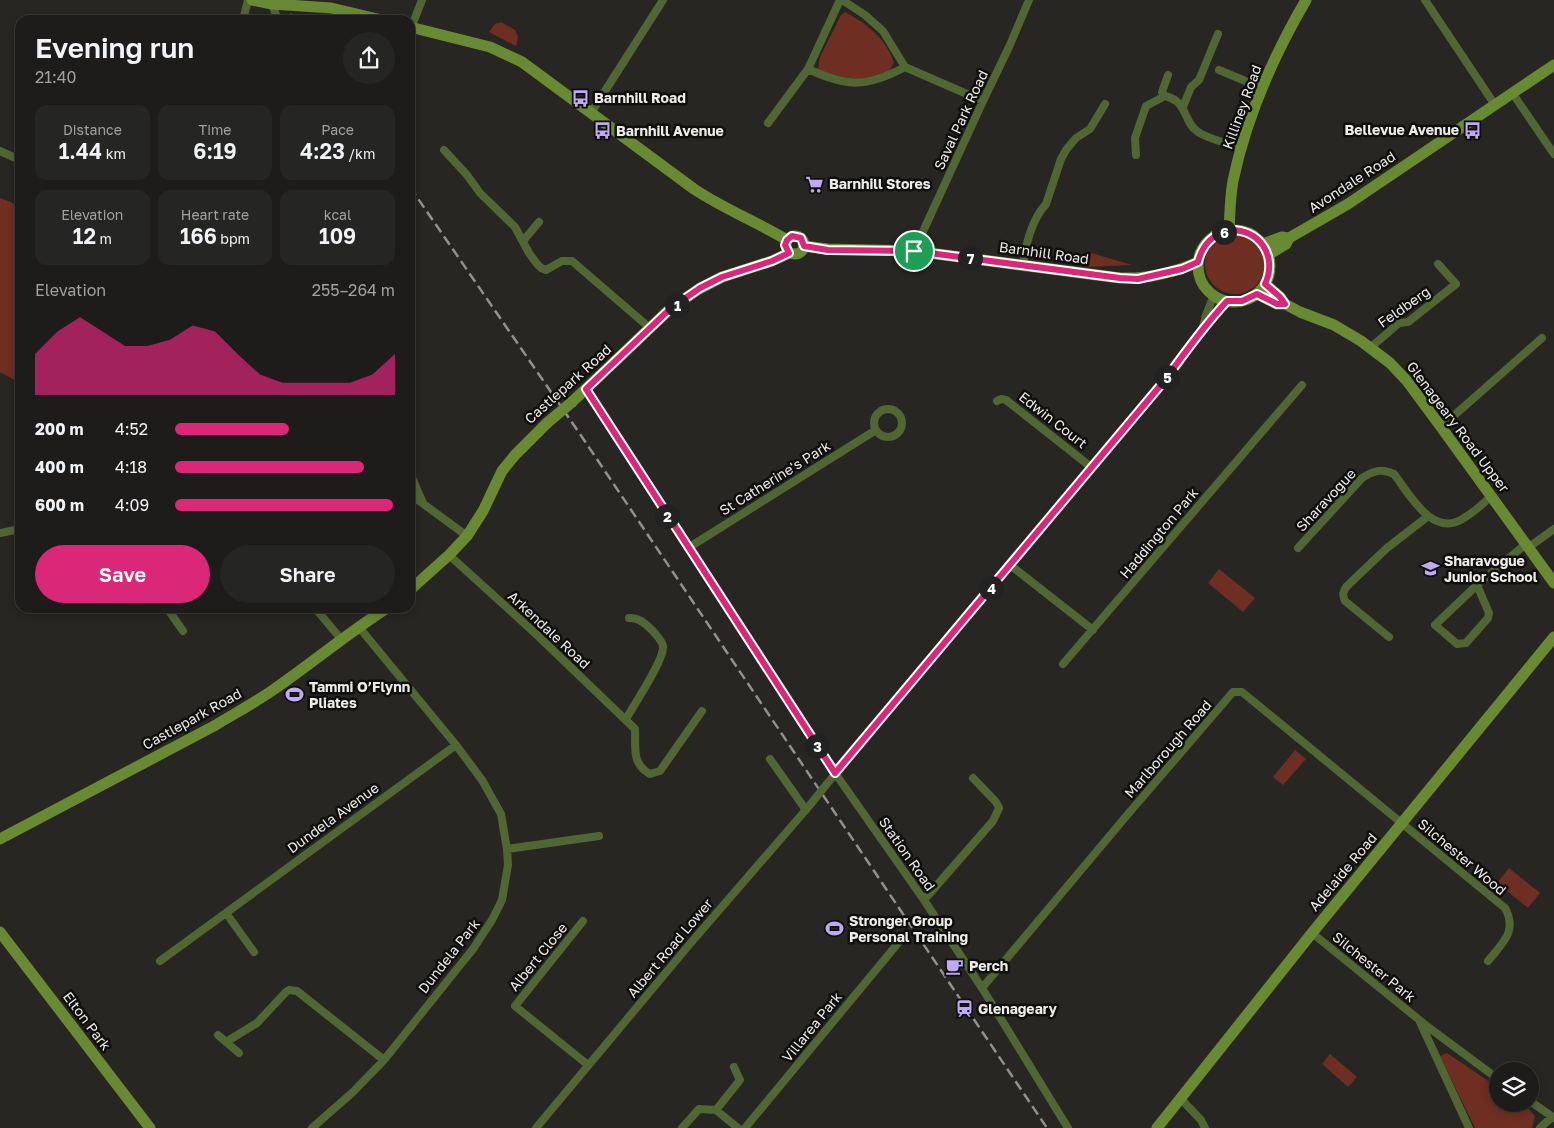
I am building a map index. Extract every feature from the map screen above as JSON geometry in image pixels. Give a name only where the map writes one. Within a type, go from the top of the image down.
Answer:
[{"type":"street","points":[[245,15],[250,0],[272,4],[331,8],[361,15]]},
{"type":"street","points":[[415,17],[422,0]]},
{"type":"street","points":[[592,113],[663,0]]},
{"type":"street","points":[[768,123],[808,68],[841,0],[865,15],[882,31],[905,67],[983,101]]},
{"type":"street","name":"Saval Park Road","points":[[914,251],[983,101],[1010,48],[1028,0]]},
{"type":"street","name":"Killiney Road","points":[[1228,230],[1233,182],[1262,88],[1289,29],[1306,0]]},
{"type":"street","points":[[1425,0],[1495,105]]},
{"type":"street","points":[[272,4],[276,15]]},
{"type":"street","name":"Barnhill Road","points":[[415,28],[490,46],[505,52],[534,69],[717,204],[765,226],[787,240],[792,236],[799,237],[803,241],[804,246],[828,250],[914,251],[1138,279],[1182,269],[1198,262]]},
{"type":"street","points":[[1183,106],[1191,87],[1199,80],[1218,34]]},
{"type":"street","name":"Avondale Road","points":[[1265,250],[1282,237],[1289,238],[1348,204],[1554,65]]},
{"type":"street","points":[[808,68],[837,82],[852,83],[872,81],[889,76],[905,67]]},
{"type":"street","points":[[1219,70],[1262,88]]},
{"type":"street","points":[[1165,96],[1162,92],[1168,75]]},
{"type":"street","points":[[1512,94],[1554,154]]},
{"type":"street","points":[[1136,155],[1135,138],[1146,106],[1165,96],[1174,98],[1183,106],[1189,122],[1196,131],[1207,137],[1242,148]]},
{"type":"street","points":[[1023,265],[1026,242],[1041,209],[1046,204],[1063,155],[1076,138],[1094,124],[1105,104]]},
{"type":"street","points":[[444,150],[467,175],[480,193],[515,226],[529,253],[541,268],[546,270],[562,261],[572,261],[651,328]]},
{"type":"street","points":[[0,151],[15,158]]},
{"type":"street","points":[[523,241],[539,222]]},
{"type":"street","points":[[1228,230],[1246,232],[1252,235],[1265,250],[1270,271],[1265,284],[1257,294],[1242,301],[1227,301],[1214,295],[1206,288],[1200,276],[1198,262],[1204,247],[1218,233],[1228,230]]},
{"type":"street","points":[[787,240],[786,247],[789,253],[799,253],[804,246]]},
{"type":"street","name":"Castlepark Road","points":[[415,586],[467,536],[483,511],[502,471],[515,455],[671,308],[700,288],[722,277],[772,261],[789,253]]},
{"type":"street","name":"Feldberg","points":[[1370,348],[1399,323],[1408,322],[1456,284],[1438,264]]},
{"type":"street","name":"Barnhill Road","points":[[1160,274],[1200,276]]},
{"type":"street","name":"Glenageary Road Upper","points":[[1265,284],[1285,304],[1334,325],[1390,363],[1407,381],[1554,582]]},
{"type":"street","name":"Glenageary Road Upper","points":[[1257,294],[1277,304],[1285,304]]},
{"type":"street","points":[[1203,327],[1214,295]]},
{"type":"street","points":[[1203,327],[1212,320],[1227,301]]},
{"type":"street","name":"Albert Road Lower","points":[[536,1128],[689,945],[808,808],[835,773],[1165,380],[1203,327]]},
{"type":"street","points":[[1441,427],[1542,338]]},
{"type":"street","name":"Haddington Park","points":[[1063,664],[1302,385]]},
{"type":"street","name":"Station Road","points":[[586,389],[835,773],[924,900],[982,988],[1068,1128]]},
{"type":"street","name":"Edwin Court","points":[[997,401],[1001,399],[1006,400],[1091,467]]},
{"type":"street","name":"St Catherine's Park","points":[[688,548],[876,430]]},
{"type":"street","name":"Sharavogue","points":[[1298,548],[1362,478],[1375,470],[1394,474],[1427,517]]},
{"type":"street","points":[[415,484],[424,505]]},
{"type":"street","points":[[1388,637],[1345,601],[1343,592],[1346,587],[1388,548],[1427,517],[1437,522],[1450,524],[1463,519],[1491,496]]},
{"type":"street","points":[[415,498],[467,536]]},
{"type":"street","points":[[1477,585],[1489,613],[1488,618],[1466,643],[1457,644],[1435,626],[1477,585],[1528,545],[1554,529]]},
{"type":"street","points":[[0,532],[15,530]]},
{"type":"street","name":"Arkendale Road","points":[[449,555],[537,635],[628,722]]},
{"type":"street","points":[[1010,565],[1093,630]]},
{"type":"street","points":[[170,613],[183,631]]},
{"type":"street","points":[[319,613],[341,639]]},
{"type":"street","name":"Castlepark Road","points":[[2,833],[214,726],[273,690],[378,613]]},
{"type":"street","points":[[629,618],[640,620],[660,639],[663,645],[663,652],[628,722],[635,729],[637,762],[642,769],[650,774],[660,771],[702,711]]},
{"type":"street","name":"Dundela Park","points":[[312,1128],[353,1092],[384,1060],[464,961],[492,920],[502,900],[507,879],[508,849],[501,814],[493,797],[456,745],[358,626]]},
{"type":"street","name":"Adelaide Road","points":[[1157,1128],[1312,933],[1554,637]]},
{"type":"street","name":"Marlborough Road","points":[[982,988],[1233,692],[1242,692],[1403,824]]},
{"type":"street","name":"Dundela Avenue","points":[[160,961],[456,745]]},
{"type":"street","points":[[770,759],[808,808]]},
{"type":"street","points":[[924,900],[994,821],[999,808],[996,802],[973,778]]},
{"type":"street","name":"Silchester Wood","points":[[1403,824],[1505,908],[1510,918],[1511,927],[1508,937],[1488,961]]},
{"type":"street","points":[[508,849],[599,836]]},
{"type":"street","points":[[226,913],[254,952]]},
{"type":"street","name":"Albert Close","points":[[583,921],[515,1006],[588,1065]]},
{"type":"street","name":"Elton Park","points":[[0,932],[150,1128]]},
{"type":"street","name":"Silchester Park","points":[[1312,933],[1489,1073]]},
{"type":"street","name":"Villarea Park","points":[[745,1128],[899,942]]},
{"type":"street","points":[[226,1042],[256,1023],[283,994],[293,990],[297,991],[384,1060]]},
{"type":"street","name":"Silchester Park","points":[[1420,1020],[1469,1128]]},
{"type":"street","points":[[218,1034],[239,1053]]},
{"type":"street","points":[[716,1110],[740,1080],[734,1067]]},
{"type":"street","points":[[1180,1098],[1201,1120],[1204,1128]]},
{"type":"street","points":[[1539,1107],[1553,1117],[1540,1128]]},
{"type":"street","points":[[682,1128],[699,1109],[716,1110],[738,1128]]},
{"type":"shaded area","points":[[845,12],[868,27],[886,46],[894,63],[886,73],[874,77],[845,79],[834,77],[818,69],[820,57],[841,15]]},
{"type":"shaded area","points":[[501,22],[515,30],[518,37],[516,46],[489,32],[495,24]]},
{"type":"shaded area","points":[[0,198],[15,205],[15,380],[0,372]]},
{"type":"shaded area","points":[[1229,234],[1241,234],[1252,239],[1260,247],[1265,258],[1263,276],[1252,289],[1241,294],[1229,294],[1218,289],[1210,281],[1205,270],[1205,258],[1210,247],[1218,239]]},
{"type":"shaded area","points":[[1091,253],[1132,265],[1086,267]]},
{"type":"shaded area","points":[[1219,569],[1255,598],[1243,612],[1208,583]]},
{"type":"shaded area","points":[[1295,750],[1306,759],[1283,785],[1273,777]]},
{"type":"shaded area","points":[[1509,868],[1540,893],[1528,908],[1497,883]]},
{"type":"shaded area","points":[[1447,1053],[1489,1082],[1489,1112],[1532,1112],[1535,1116],[1532,1128],[1475,1128],[1440,1056]]},
{"type":"shaded area","points":[[1330,1054],[1357,1077],[1348,1087],[1322,1064]]},
{"type":"railway","points":[[415,194],[582,437],[1047,1128]]},
{"type":"place","name":"Barnhill Road","points":[[580,98]]},
{"type":"place","name":"Bellevue Avenue","points":[[1473,130]]},
{"type":"place","name":"Barnhill Avenue","points":[[602,131]]},
{"type":"place","name":"Barnhill Stores","points":[[815,184]]},
{"type":"place","name":"Sharavogue Junior School","points":[[1430,569]]},
{"type":"place","name":"Tammi O’Flynn Pliates","points":[[295,695]]},
{"type":"place","name":"Stronger Group Personal Training","points":[[835,929]]},
{"type":"place","name":"Perch","points":[[955,966]]},
{"type":"place","name":"Glenageary","points":[[964,1009]]},
{"type":"route","points":[[1228,230],[1239,230],[1252,235],[1263,244],[1270,263],[1270,271],[1265,284],[1285,304],[1277,304],[1257,294],[1242,301],[1227,301],[1212,320],[1203,327],[1165,380],[835,773],[586,389],[671,308],[700,288],[722,277],[772,261],[789,253],[785,245],[788,238],[792,236],[801,238],[804,246],[828,250],[914,251],[1101,276],[1138,279],[1182,269],[1198,262],[1204,247],[1210,239],[1218,233],[1228,230]]}]
